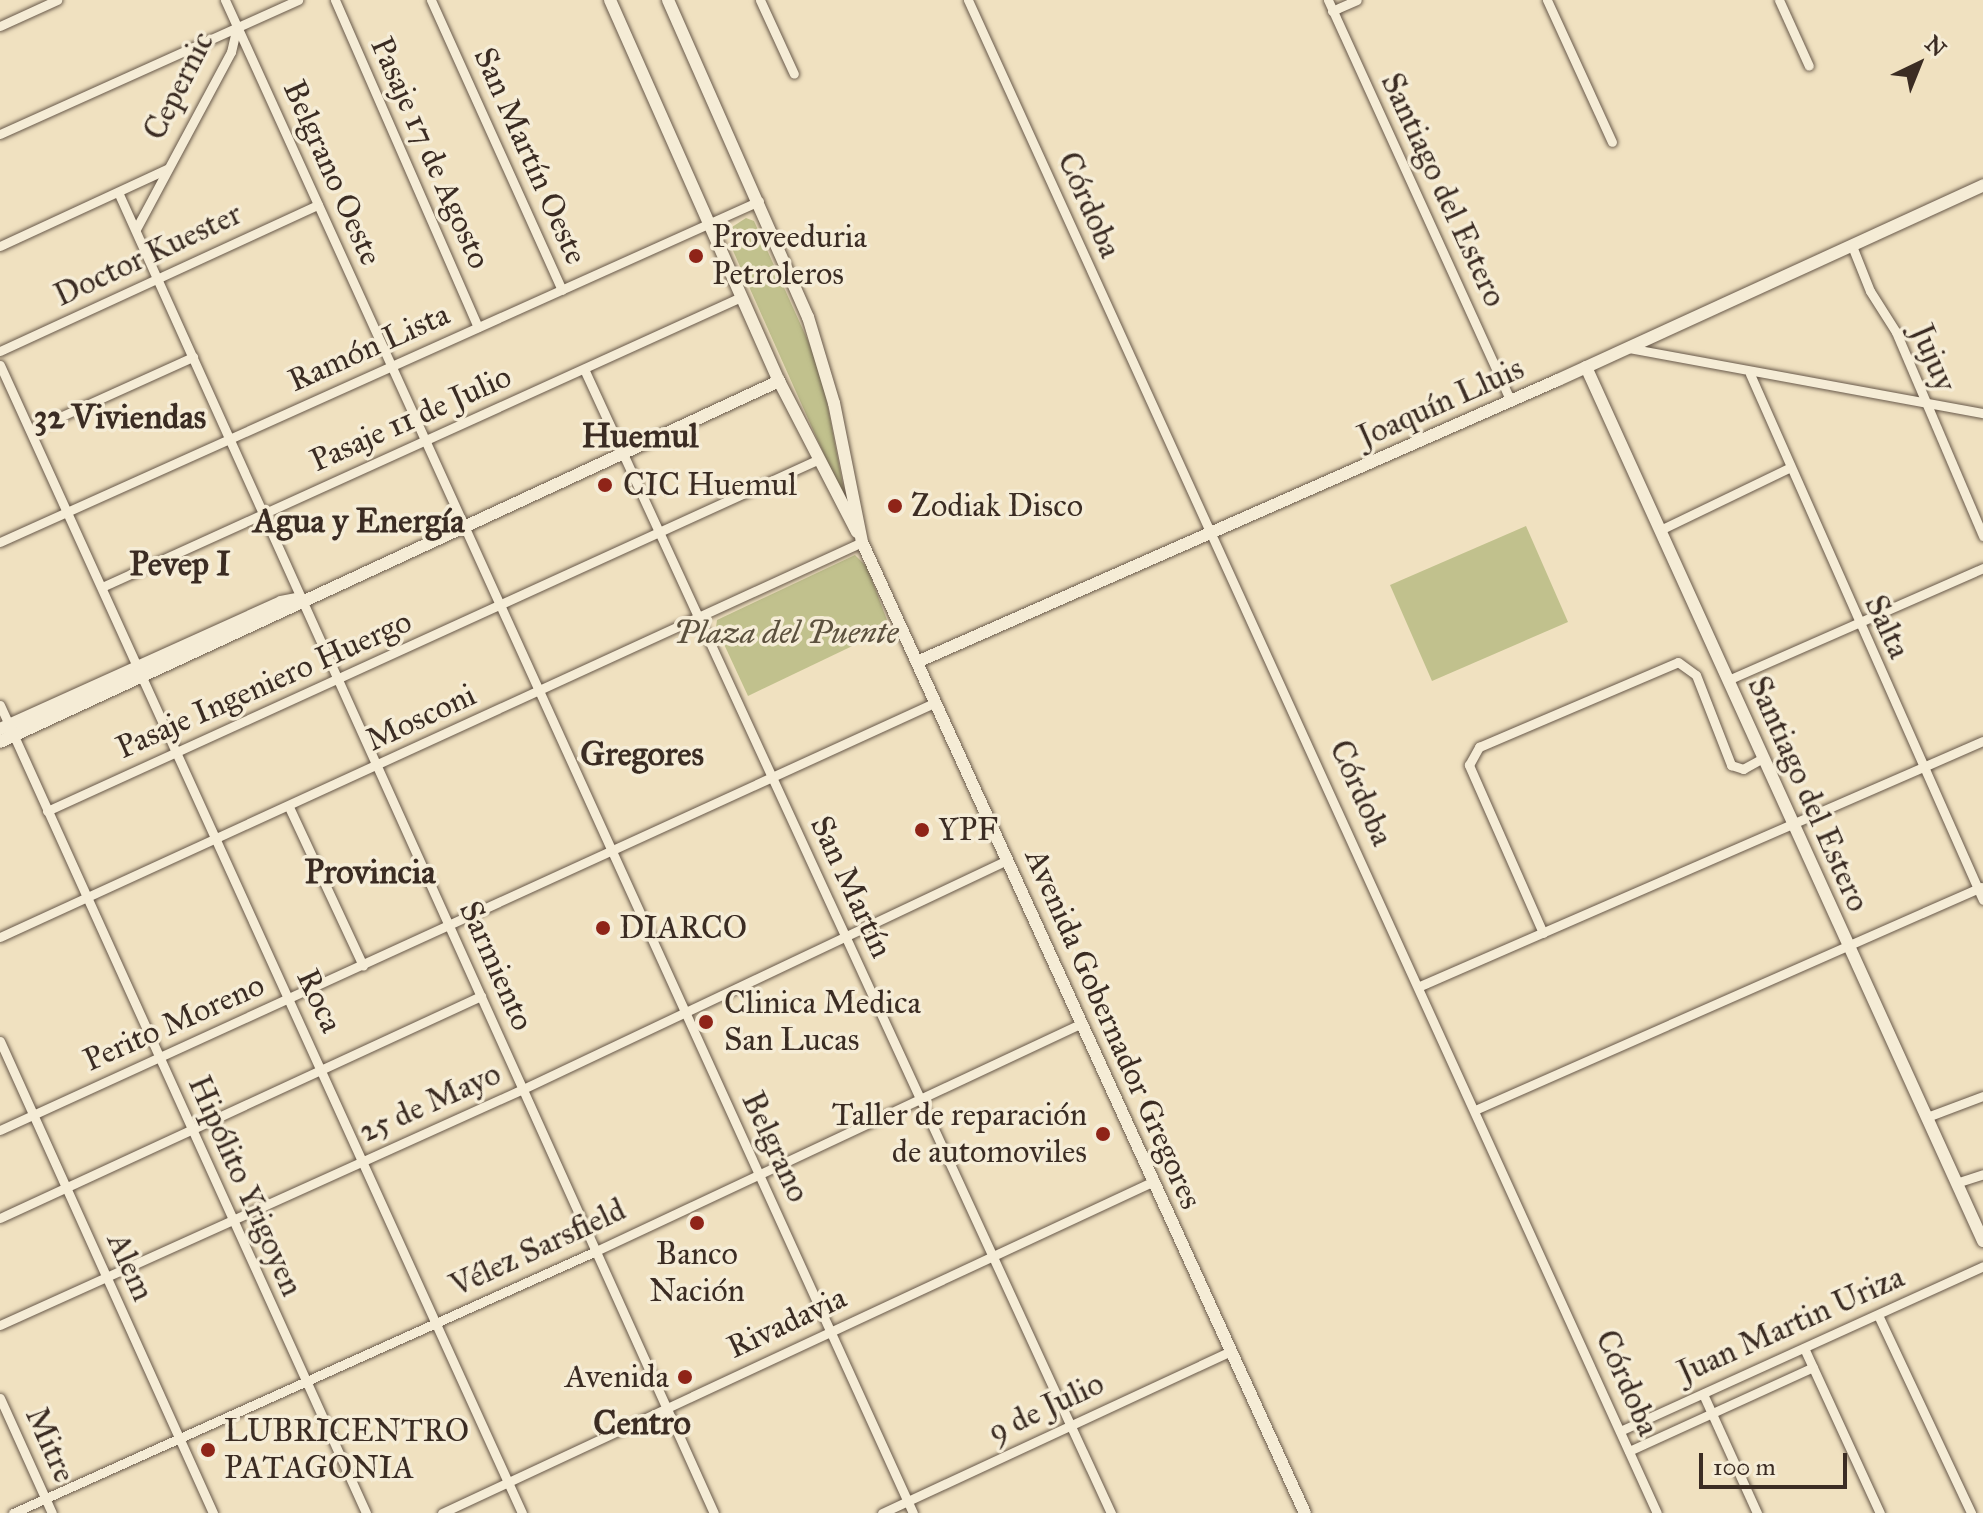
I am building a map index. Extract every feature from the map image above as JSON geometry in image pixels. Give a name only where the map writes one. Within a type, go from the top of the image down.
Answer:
[{"type":"street","points":[[0,26],[57,0]]},
{"type":"street","name":"Belgrano Oeste","points":[[225,0],[391,367]]},
{"type":"street","points":[[0,134],[298,0]]},
{"type":"street","name":"Pasaje 17 de Agosto","points":[[335,0],[478,327]]},
{"type":"street","name":"San Martín Oeste","points":[[431,0],[562,290]]},
{"type":"street","points":[[610,0],[779,381],[817,460],[862,542]]},
{"type":"street","name":"Avenida Gobernador Gregores","points":[[668,0],[759,201],[821,360],[862,542],[1303,1512]]},
{"type":"street","points":[[760,0],[794,74]]},
{"type":"street","name":"Córdoba","points":[[968,0],[1420,986],[1657,1513]]},
{"type":"street","name":"Santiago del Estero","points":[[1328,0],[1511,401]]},
{"type":"street","points":[[1332,11],[1357,0]]},
{"type":"street","points":[[1547,0],[1612,142]]},
{"type":"street","points":[[1779,0],[1809,66]]},
{"type":"street","name":"Cepernic","points":[[136,229],[231,52],[237,26]]},
{"type":"street","name":"Cepernic","points":[[0,246],[167,169]]},
{"type":"street","name":"Joaquín Lluis","points":[[917,662],[1511,401],[1983,185]]},
{"type":"street","name":"Sarmiento","points":[[118,192],[714,1513]]},
{"type":"street","name":"Ramón Lista","points":[[0,542],[759,201]]},
{"type":"street","name":"Doctor Kuester","points":[[0,351],[318,205]]},
{"type":"street","name":"Jujuy","points":[[1852,246],[1870,291],[1896,332],[1983,536]]},
{"type":"street","name":"Pasaje 11 de Julio","points":[[102,587],[741,297]]},
{"type":"street","points":[[1628,348],[1750,374],[1983,413]]},
{"type":"street","points":[[31,430],[193,357]]},
{"type":"street","name":"Roca","points":[[0,365],[522,1513]]},
{"type":"street","name":"Belgrano","points":[[391,367],[542,691],[913,1513]]},
{"type":"street","name":"Santiago del Estero","points":[[1586,367],[1983,1241]]},
{"type":"street","name":"San Martín","points":[[584,369],[1111,1513]]},
{"type":"street","name":"Salta","points":[[1750,374],[1856,624],[1980,887],[1983,900]]},
{"type":"street","points":[[0,742],[8,730],[281,602],[302,598],[779,381]]},
{"type":"street","name":"Pasaje Ingeniero Huergo","points":[[47,811],[339,681],[817,460]]},
{"type":"street","points":[[1660,530],[1789,468]]},
{"type":"street","name":"Mosconi","points":[[0,937],[378,767],[862,542]]},
{"type":"street","points":[[1728,680],[1983,568]]},
{"type":"street","points":[[1543,933],[1469,765],[1479,747],[1678,662],[1696,675],[1731,765],[1743,769],[1763,758]]},
{"type":"street","name":"Perito Moreno","points":[[0,1130],[450,927],[936,702]]},
{"type":"street","name":"Hipólito Yrigoyen","points":[[0,705],[8,730],[366,1513]]},
{"type":"street","points":[[1420,986],[1983,741]]},
{"type":"street","points":[[289,807],[363,966]]},
{"type":"street","name":"25 de Mayo","points":[[0,1325],[523,1089],[1007,860]]},
{"type":"street","points":[[1475,1110],[1980,887]]},
{"type":"street","points":[[0,1218],[481,996]]},
{"type":"street","name":"Vélez Sarsfield","points":[[13,1513],[596,1251],[1082,1023]]},
{"type":"street","name":"Alem","points":[[0,1041],[213,1513]]},
{"type":"street","points":[[1927,1117],[1983,1096]]},
{"type":"street","points":[[1956,1183],[1983,1174]]},
{"type":"street","name":"Rivadavia","points":[[442,1513],[1154,1181]]},
{"type":"street","name":"Juan Martin Uriza","points":[[1620,1431],[1983,1266]]},
{"type":"street","points":[[1878,1315],[1971,1513]]},
{"type":"street","points":[[1804,1348],[1880,1513]]},
{"type":"street","name":"9 de Julio","points":[[882,1513],[1231,1351]]},
{"type":"street","points":[[1629,1451],[1813,1367]]},
{"type":"street","points":[[1703,1394],[1757,1513]]},
{"type":"street","name":"Mitre","points":[[0,1398],[52,1513]]},
{"type":"green space","points":[[746,218],[754,221],[809,343],[824,387],[847,506],[730,244],[732,227]]},
{"type":"green space","points":[[1526,526],[1568,622],[1432,681],[1390,585]]},
{"type":"green space","name":"Plaza del Puente","points":[[855,555],[867,567],[890,628],[748,696],[716,627],[717,620]]},
{"type":"place","name":"Proveeduria Petroleros","points":[[696,256]]},
{"type":"place","name":"CIC Huemul","points":[[605,485]]},
{"type":"place","name":"Zodiak Disco","points":[[895,506]]},
{"type":"place","name":"YPF","points":[[922,830]]},
{"type":"place","name":"DIARCO","points":[[603,928]]},
{"type":"place","name":"Clinica Medica San Lucas","points":[[706,1022]]},
{"type":"place","name":"Taller de reparación de automoviles","points":[[1103,1134]]},
{"type":"place","name":"Banco Nación","points":[[697,1223]]},
{"type":"place","name":"Avenida","points":[[685,1377]]},
{"type":"place","name":"LUBRICENTRO PATAGONIA","points":[[208,1450]]},
{"type":"district","name":"32 Viviendas","points":[[120,417]]},
{"type":"district","name":"Huemul","points":[[640,436]]},
{"type":"district","name":"Agua y Energía","points":[[359,521]]},
{"type":"district","name":"Pevep I","points":[[180,564]]},
{"type":"district","name":"Gregores","points":[[642,754]]},
{"type":"district","name":"Provincia","points":[[370,872]]},
{"type":"district","name":"Centro","points":[[642,1423]]}]
